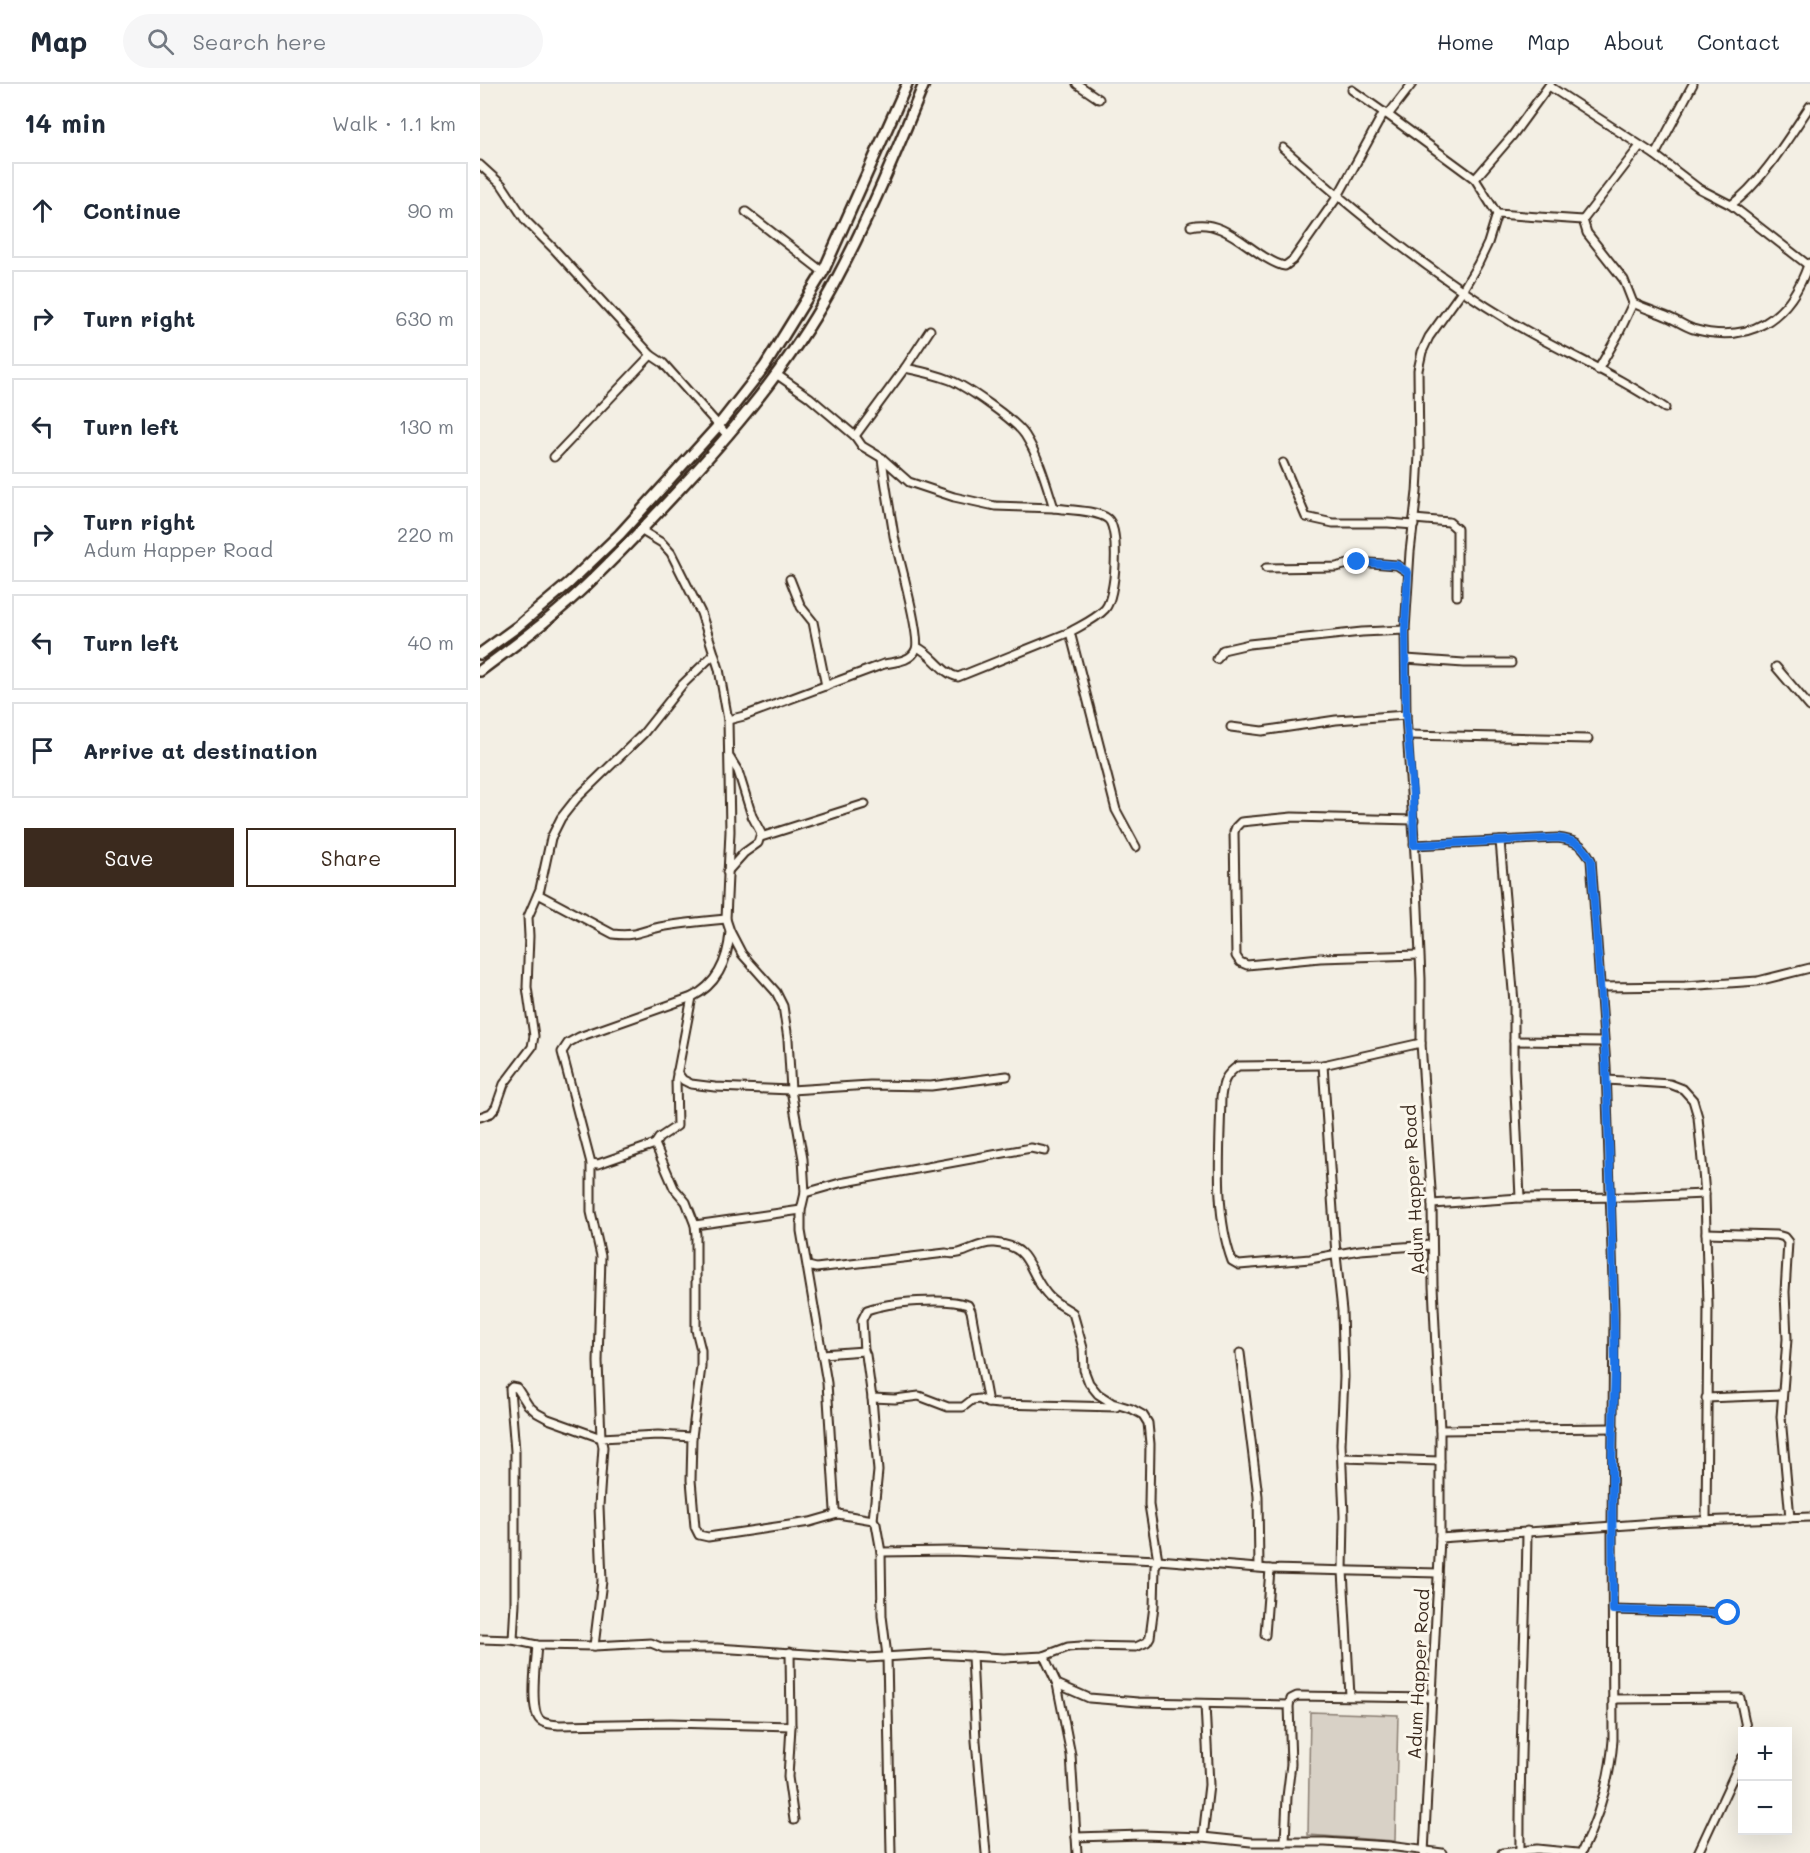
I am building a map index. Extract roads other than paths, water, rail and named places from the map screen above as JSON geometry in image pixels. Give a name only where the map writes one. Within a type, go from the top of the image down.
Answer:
[{"type":"street","points":[[480,654],[517,627],[569,583],[632,521],[718,426],[778,348],[823,272],[907,84]]},
{"type":"street","points":[[480,671],[527,637],[579,592],[642,531],[728,436],[776,374],[837,279],[893,160],[924,84]]},
{"type":"street","points":[[1077,84],[1099,99]]},
{"type":"street","points":[[1191,226],[1206,224],[1219,228],[1285,267],[1298,253],[1338,196],[1386,114],[1412,84]]},
{"type":"street","points":[[1655,155],[1693,84]]},
{"type":"street","points":[[1475,179],[1512,136],[1550,85],[1655,155],[1698,188],[1731,205],[1809,264],[1803,281],[1784,308],[1772,321],[1748,331],[1713,333],[1690,328],[1633,303]]},
{"type":"street","points":[[1352,90],[1475,179],[1497,214],[1583,220]]},
{"type":"street","points":[[1731,205],[1743,196],[1786,142],[1810,106]]},
{"type":"street","points":[[1583,220],[1640,146]]},
{"type":"street","points":[[1283,148],[1426,267],[1515,324],[1643,393],[1665,408]]},
{"type":"street","points":[[877,154],[893,160]]},
{"type":"street","points":[[480,165],[502,185],[526,221],[651,355],[663,363],[728,436]]},
{"type":"street","points":[[746,212],[823,272]]},
{"type":"street","name":"Adum Happer Road","points":[[1424,1852],[1440,1538],[1440,1430],[1431,1245],[1432,1204],[1421,1043],[1422,980],[1406,715],[1405,630],[1419,455],[1418,370],[1422,352],[1429,337],[1462,291],[1488,243],[1497,214]]},
{"type":"street","points":[[1583,220],[1587,233],[1624,280],[1633,303],[1598,370]]},
{"type":"street","points":[[855,436],[930,330]]},
{"type":"street","points":[[554,457],[651,355]]},
{"type":"street","points":[[905,368],[951,381],[1007,418],[1023,432],[1040,464],[1053,508]]},
{"type":"street","points":[[776,374],[809,397],[855,436],[862,446],[882,458],[909,482],[954,497],[995,506],[1053,508],[1099,514],[1112,526],[1115,551],[1114,571],[1107,608],[1092,620],[1070,632],[958,677],[946,672],[926,651],[917,647]]},
{"type":"street","points":[[728,720],[914,654],[917,647],[882,458]]},
{"type":"street","points":[[1283,463],[1306,517],[1333,523],[1449,522],[1457,529],[1457,596]]},
{"type":"street","points":[[642,531],[662,543],[671,553],[701,613],[714,654],[728,720],[730,820],[726,919],[742,954],[776,992],[783,1006],[788,1039],[791,1090],[799,1132],[805,1193],[801,1210],[801,1231],[827,1383],[834,1504],[838,1514]]},
{"type":"street","points":[[1266,568],[1336,567],[1357,562],[1397,565],[1408,572]]},
{"type":"street","points":[[790,579],[801,607],[813,622],[826,686]]},
{"type":"street","points":[[1217,659],[1223,650],[1249,644],[1362,632],[1405,630]]},
{"type":"street","points":[[1070,632],[1116,810],[1136,847]]},
{"type":"street","points":[[480,1117],[491,1113],[496,1107],[504,1084],[532,1047],[534,1036],[527,987],[529,936],[527,924],[538,894],[551,838],[561,818],[576,799],[643,734],[682,685],[714,654]]},
{"type":"street","points":[[1406,659],[1511,663]]},
{"type":"street","points":[[1776,668],[1810,708]]},
{"type":"street","points":[[1230,727],[1262,731],[1324,721],[1406,715]]},
{"type":"street","points":[[1408,735],[1588,739]]},
{"type":"street","points":[[727,872],[744,853],[758,843],[761,837],[738,771],[729,756]]},
{"type":"street","points":[[761,837],[865,804]]},
{"type":"street","points":[[1414,820],[1302,817],[1254,819],[1241,822],[1236,826],[1234,832],[1236,956],[1240,962],[1247,965],[1320,958],[1419,955]]},
{"type":"street","points":[[1414,845],[1573,840],[1585,848],[1591,860],[1592,869],[1607,1080],[1614,1333],[1612,1526],[1614,1699],[1611,1764],[1598,1816],[1579,1853],[1537,1849],[1502,1853]]},
{"type":"street","points":[[1500,841],[1512,976],[1520,1198]]},
{"type":"street","points":[[538,894],[613,934],[625,936],[634,936],[658,928],[695,921],[726,919]]},
{"type":"street","points":[[594,1646],[602,1581],[599,1506],[603,1447],[598,1362],[601,1256],[591,1212],[591,1163],[562,1052],[568,1043],[579,1037],[692,997],[711,983],[722,969],[730,931]]},
{"type":"street","points":[[1601,987],[1685,986],[1758,981],[1810,968]]},
{"type":"street","points":[[591,1163],[598,1164],[655,1144],[659,1138],[677,1126],[677,1072],[692,997]]},
{"type":"street","points":[[1514,1041],[1604,1042]]},
{"type":"street","points":[[1421,1043],[1323,1065],[1238,1066],[1230,1072],[1223,1081],[1220,1134],[1222,1220],[1229,1254],[1232,1261],[1239,1265],[1336,1255],[1360,1250],[1431,1245]]},
{"type":"street","points":[[1323,1065],[1336,1255],[1342,1298],[1344,1363],[1342,1458],[1345,1534],[1343,1571],[1350,1696]]},
{"type":"street","points":[[677,1072],[683,1080],[692,1084],[791,1090],[870,1084],[931,1086],[1007,1076]]},
{"type":"street","points":[[1607,1080],[1670,1084],[1683,1089],[1693,1100],[1698,1117],[1706,1233],[1706,1520]]},
{"type":"street","points":[[655,1144],[674,1188],[686,1202],[695,1225],[696,1330],[701,1350],[701,1367],[692,1437],[691,1480],[695,1527],[699,1535],[708,1537],[799,1524],[838,1514],[873,1520]]},
{"type":"street","points":[[805,1193],[840,1183],[1031,1148],[1046,1151]]},
{"type":"street","points":[[1432,1204],[1520,1198],[1705,1194]]},
{"type":"street","points":[[695,1225],[801,1210]]},
{"type":"street","points":[[1706,1233],[1777,1235],[1784,1237],[1788,1242],[1785,1292],[1787,1339],[1782,1395],[1782,1440],[1790,1518]]},
{"type":"street","points":[[808,1266],[816,1268],[946,1253],[959,1255],[984,1243],[996,1243],[1016,1248],[1025,1255],[1036,1281],[1049,1298],[1073,1313],[1083,1348],[1084,1370],[1089,1383],[1098,1394],[1121,1407]]},
{"type":"street","points":[[891,1853],[887,1656],[882,1616],[881,1552],[876,1524],[873,1520],[878,1472],[862,1320],[867,1311],[926,1302],[950,1301],[968,1305],[988,1403]]},
{"type":"street","points":[[822,1354],[864,1351]]},
{"type":"street","points":[[1240,1353],[1258,1496],[1259,1567]]},
{"type":"street","points":[[513,1641],[516,1593],[515,1451],[510,1389],[517,1388],[528,1405],[548,1419],[601,1437],[658,1435],[692,1437]]},
{"type":"street","points":[[1706,1398],[1782,1395]]},
{"type":"street","points":[[480,1639],[537,1645],[594,1646],[651,1643],[663,1648],[717,1648],[867,1658],[934,1654],[1004,1658],[1044,1656],[1068,1647],[1136,1647],[1147,1642],[1152,1619],[1155,1567],[1158,1560],[1149,1505],[1148,1423],[1143,1415],[1132,1409],[1121,1407],[988,1403],[979,1399],[972,1400],[963,1407],[948,1407],[920,1396],[895,1399],[872,1398]]},
{"type":"street","points":[[1440,1430],[1614,1428]]},
{"type":"street","points":[[1342,1458],[1440,1461]]},
{"type":"street","points":[[1440,1538],[1706,1520],[1810,1517]]},
{"type":"street","points":[[1520,1851],[1527,1531]]},
{"type":"street","points":[[881,1552],[952,1551],[1158,1560],[1270,1569],[1438,1572]]},
{"type":"street","points":[[1264,1635],[1270,1569]]},
{"type":"street","points":[[1613,1610],[1728,1613]]},
{"type":"street","points":[[537,1645],[534,1689],[536,1712],[540,1720],[547,1724],[670,1723],[791,1726]]},
{"type":"street","points":[[790,1652],[791,1726],[788,1777],[794,1821]]},
{"type":"street","points":[[972,1656],[986,1853]]},
{"type":"street","points":[[1044,1656],[1057,1684],[1071,1755],[1077,1853]]},
{"type":"street","points":[[1057,1684],[1089,1698],[1138,1702],[1289,1705]]},
{"type":"street","points":[[1285,1842],[1291,1764],[1289,1705],[1291,1699],[1297,1696],[1432,1698]]},
{"type":"street","points":[[1614,1699],[1740,1698],[1746,1727]]},
{"type":"street","points":[[1203,1837],[1209,1785],[1204,1704]]},
{"type":"street","points":[[1698,1853],[1738,1769]]},
{"type":"street","points":[[1076,1837],[1142,1835],[1203,1837],[1251,1842],[1325,1842],[1442,1853]]}]
